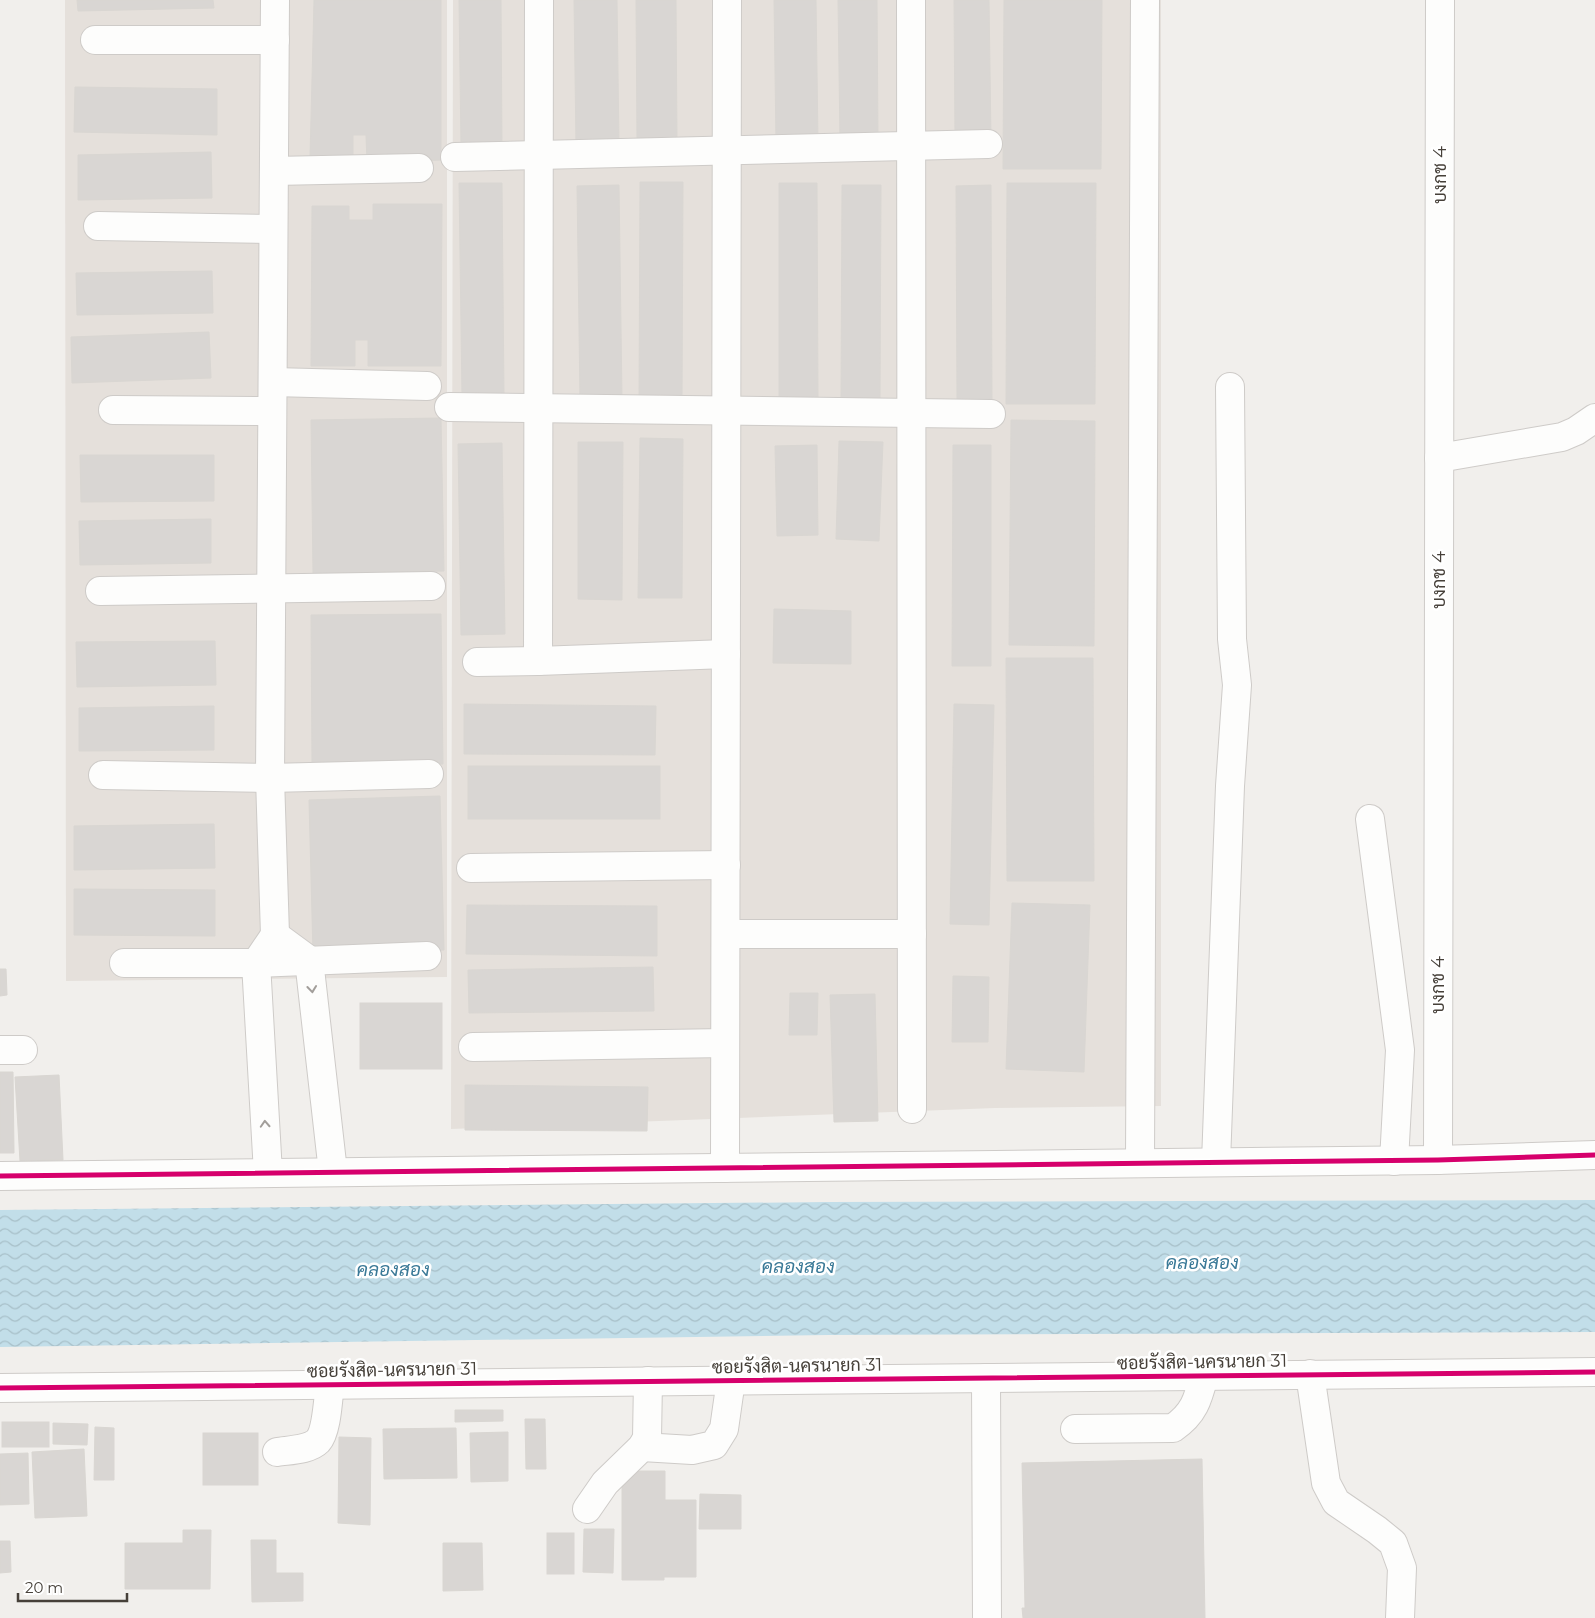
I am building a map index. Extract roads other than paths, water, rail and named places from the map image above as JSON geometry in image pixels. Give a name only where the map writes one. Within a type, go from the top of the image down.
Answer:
[{"type":"street","points":[[268,1173],[256,963],[275,935],[270,778],[275,0]]},
{"type":"street","points":[[538,661],[539,0]]},
{"type":"street","points":[[725,1168],[727,0]]},
{"type":"street","points":[[911,0],[912,1109]]},
{"type":"street","points":[[1140,1163],[1145,0]]},
{"type":"street","name":"บงกช 4","points":[[1438,1160],[1440,0]]},
{"type":"street","points":[[95,40],[275,40]]},
{"type":"street","points":[[455,157],[988,144]]},
{"type":"street","points":[[274,171],[419,168]]},
{"type":"street","points":[[98,226],[273,229]]},
{"type":"street","points":[[273,382],[427,386]]},
{"type":"street","points":[[1216,1162],[1230,786],[1236,685],[1232,639],[1230,387]]},
{"type":"street","points":[[449,407],[991,414]]},
{"type":"street","points":[[113,410],[272,412]]},
{"type":"street","points":[[1439,458],[1562,437],[1576,431],[1595,418]]},
{"type":"street","points":[[100,591],[431,586]]},
{"type":"street","points":[[477,662],[726,654]]},
{"type":"street","points":[[104,775],[270,778],[429,774]]},
{"type":"street","points":[[1370,818],[1400,1050],[1394,1161]]},
{"type":"street","points":[[471,868],[726,865]]},
{"type":"street","points":[[726,934],[912,934]]},
{"type":"street","points":[[275,935],[309,960],[333,1172]]},
{"type":"street","points":[[124,963],[256,963],[427,956]]},
{"type":"street","points":[[473,1048],[725,1043]]},
{"type":"street","points":[[0,1176],[1394,1161],[1595,1155]]},
{"type":"street","name":"ซอยรังสิต-นครนายก 31","points":[[0,1388],[1595,1372]]},
{"type":"street","points":[[1310,1374],[1326,1482],[1336,1502],[1393,1543],[1402,1568],[1400,1618]]},
{"type":"street","points":[[1075,1429],[1173,1428],[1184,1421],[1196,1403],[1204,1376]]},
{"type":"street","points":[[986,1378],[987,1618]]},
{"type":"street","points":[[642,1448],[692,1450],[714,1445],[724,1429],[731,1380]]},
{"type":"street","points":[[587,1509],[605,1482],[642,1448],[647,1438],[648,1381]]},
{"type":"street","points":[[277,1452],[303,1448],[317,1442],[322,1433],[330,1384]]},
{"type":"water","name":"คลองสอง","points":[[1595,1200],[1595,1332],[829,1335],[0,1347],[0,1210],[828,1202]]}]
